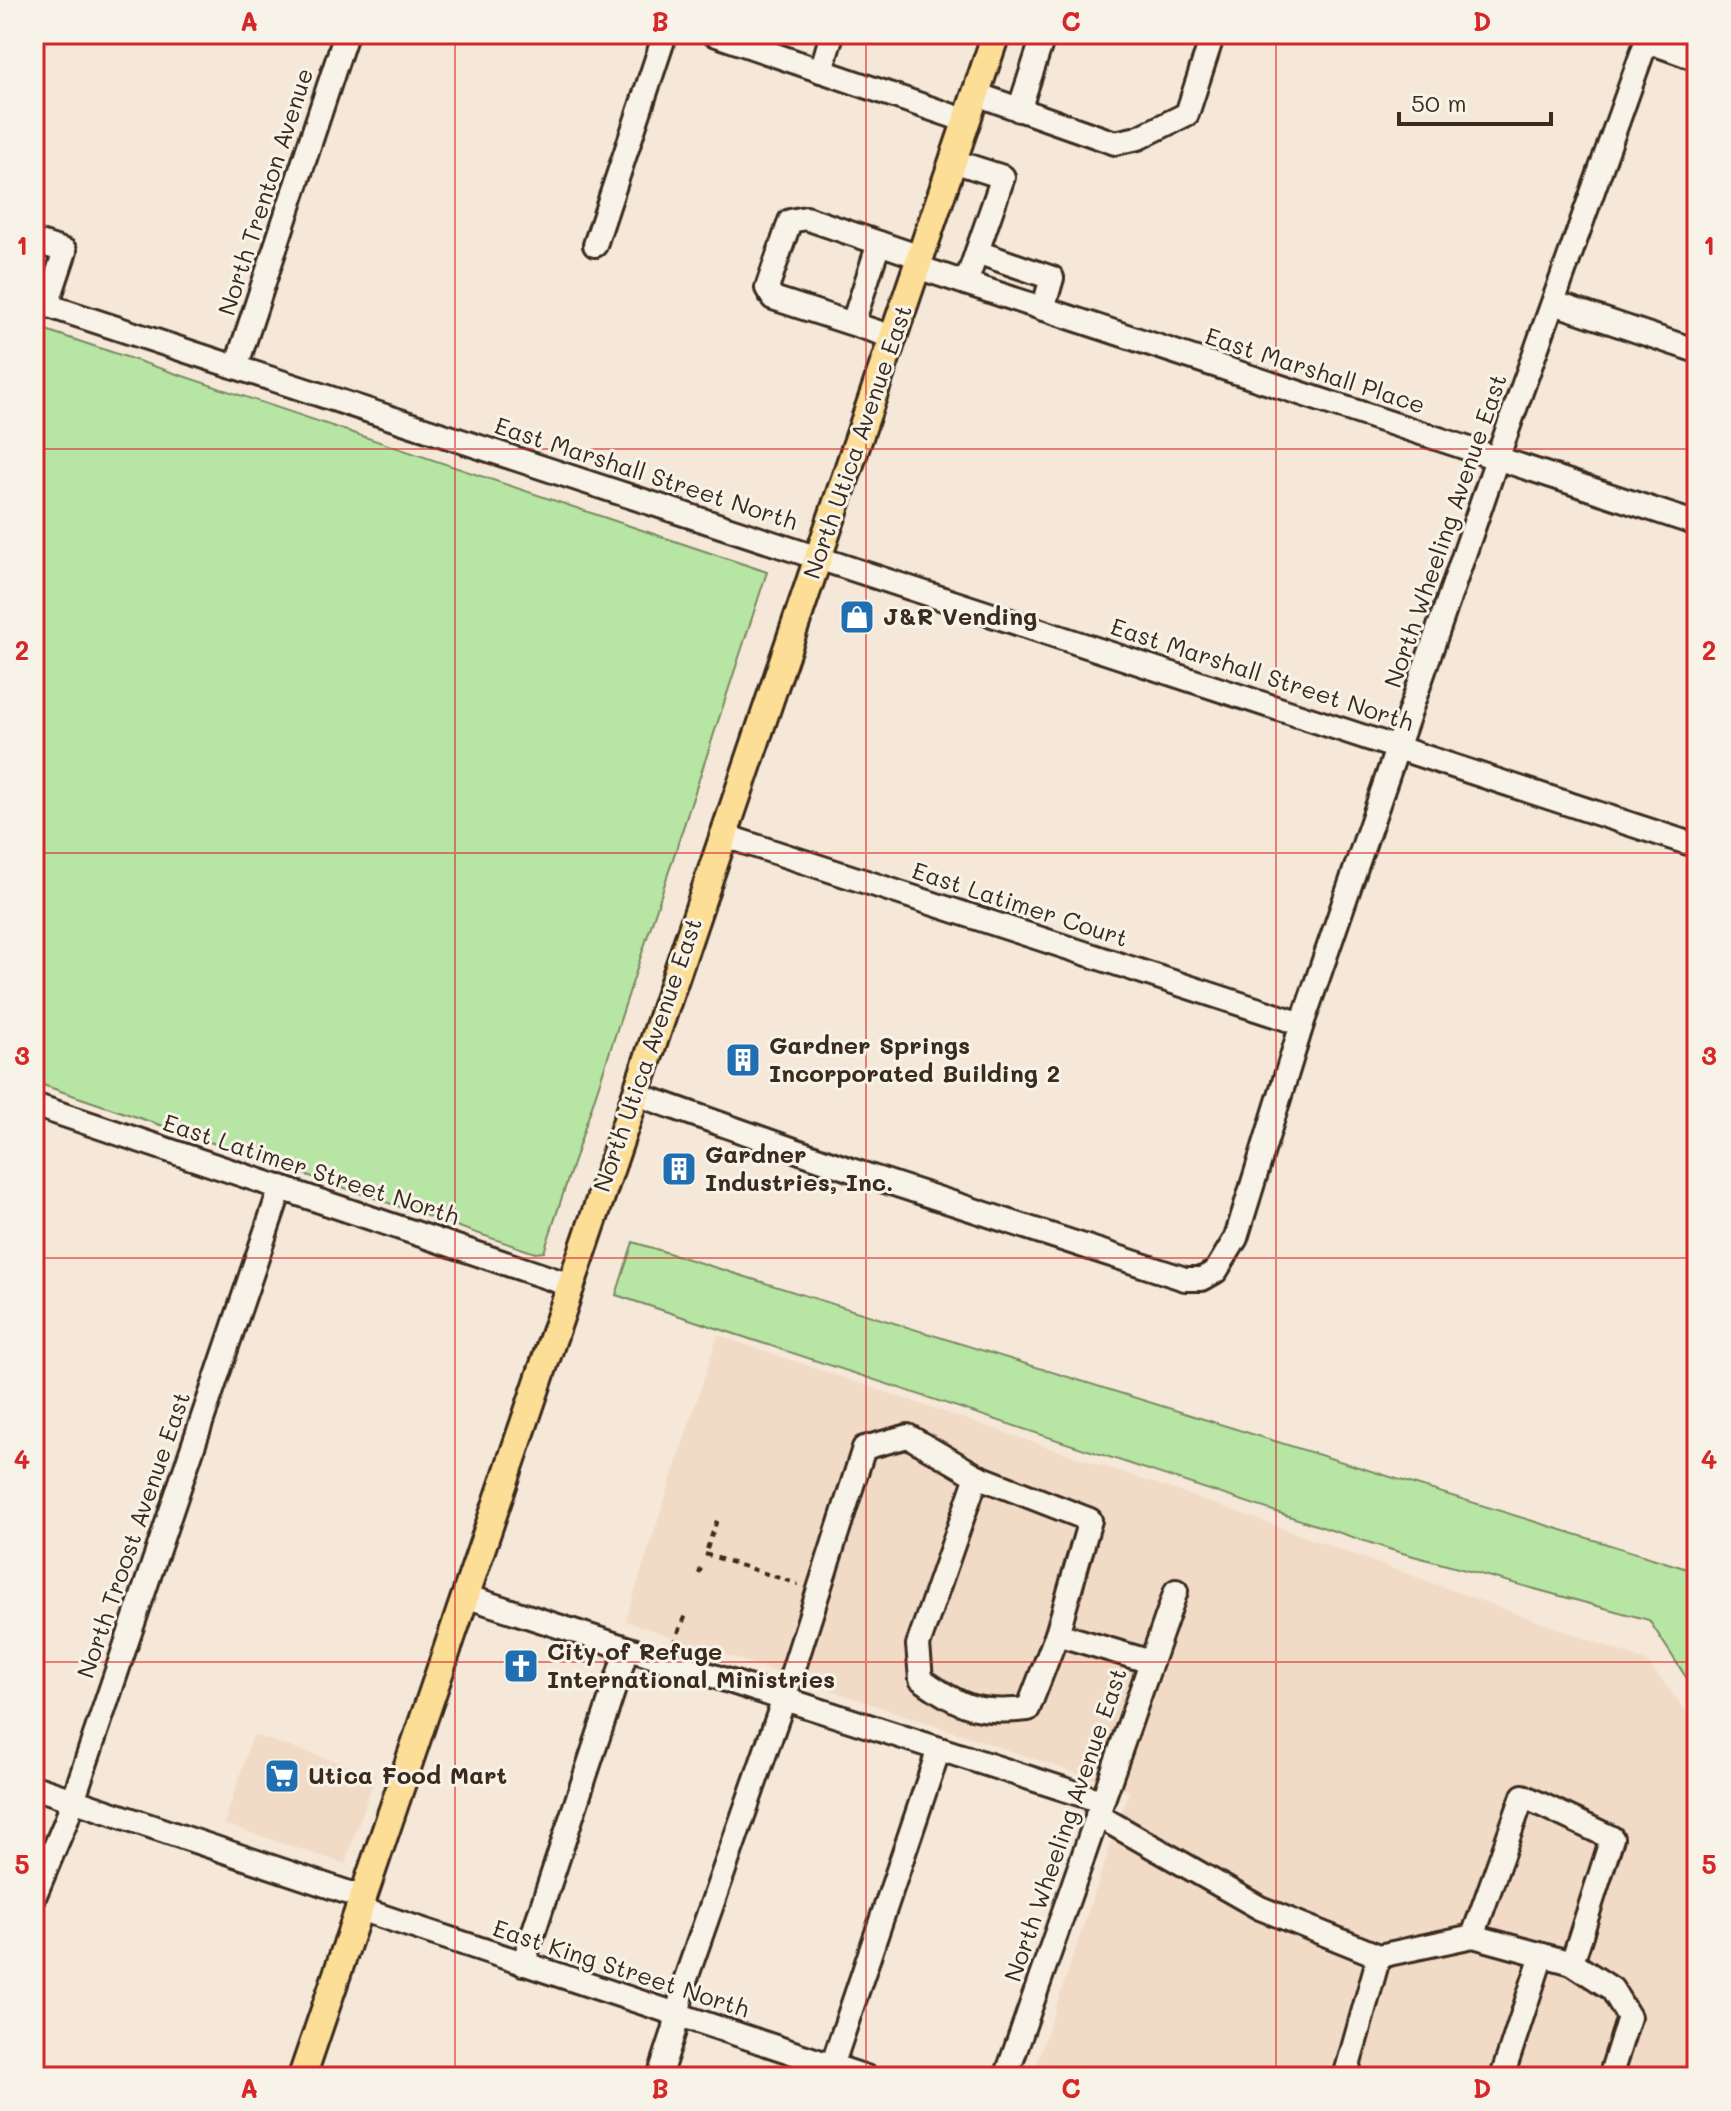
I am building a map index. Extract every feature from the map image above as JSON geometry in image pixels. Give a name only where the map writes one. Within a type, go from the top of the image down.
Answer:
[{"type":"main road","name":"North Utica Avenue East","points":[[302,2077],[996,34]]},
{"type":"street","name":"North Trenton Avenue","points":[[236,367],[346,34]]},
{"type":"street","points":[[595,245],[665,34]]},
{"type":"street","points":[[714,34],[967,121]]},
{"type":"street","points":[[821,71],[832,34]]},
{"type":"street","points":[[1019,110],[1044,34]]},
{"type":"street","points":[[976,94],[1115,143],[1138,138],[1187,114],[1213,34]]},
{"type":"street","points":[[1648,38],[1697,59]]},
{"type":"street","name":"North Wheeling Avenue East","points":[[636,1094],[1185,1279],[1202,1279],[1216,1271],[1236,1238],[1302,1024],[1497,459],[1648,38]]},
{"type":"street","points":[[953,161],[1003,177],[966,283]]},
{"type":"street","name":"East Marshall Place","points":[[853,323],[773,298],[767,288],[790,221],[806,218],[879,243],[966,283],[1697,524]]},
{"type":"street","points":[[34,241],[65,251],[40,303]]},
{"type":"street","points":[[879,243],[853,323],[893,337]]},
{"type":"street","points":[[977,252],[1052,278],[1043,309]]},
{"type":"street","name":"East Marshall Street North","points":[[40,303],[1697,846]]},
{"type":"street","points":[[1554,303],[1697,351]]},
{"type":"street","name":"East Latimer Court","points":[[722,835],[1302,1024]]},
{"type":"street","name":"East Latimer Street North","points":[[34,1105],[570,1285]]},
{"type":"street","name":"North Troost Avenue East","points":[[34,1897],[72,1799],[281,1187]]},
{"type":"street","points":[[659,2077],[684,1984],[784,1699],[864,1448],[908,1436],[977,1476],[1090,1520],[1057,1634],[1028,1709],[989,1713],[946,1697],[921,1679],[918,1645],[977,1476]]},
{"type":"street","name":"North Wheeling Avenue East","points":[[1006,2077],[1176,1591]]},
{"type":"street","points":[[465,1596],[939,1749],[1099,1808],[1260,1908],[1379,1956],[1473,1936],[1572,1963],[1612,1989],[1629,2017],[1610,2077]]},
{"type":"street","points":[[1057,1634],[1151,1662]]},
{"type":"street","points":[[523,1964],[627,1649]]},
{"type":"street","points":[[832,2066],[939,1749]]},
{"type":"street","name":"East King Street North","points":[[34,1787],[523,1964],[866,2077]]},
{"type":"street","points":[[1473,1936],[1523,1796],[1612,1838],[1572,1963]]},
{"type":"street","points":[[1502,2077],[1542,1955]]},
{"type":"street","points":[[1345,2077],[1379,1956]]},
{"type":"path","points":[[717,1520],[706,1552],[818,1590]]},
{"type":"path","points":[[699,1574],[702,1565]]},
{"type":"path","points":[[673,1646],[687,1613]]},
{"type":"shaded area","points":[[718,1335],[1227,1508],[1647,1661],[1697,1725],[1697,2022],[1682,2077],[1032,2077],[1129,1791],[625,1621]]},
{"type":"shaded area","points":[[253,1735],[376,1774],[345,1864],[224,1824]]},
{"type":"green space","points":[[34,326],[767,572],[544,1252],[535,1253],[34,1082]]},
{"type":"green space","points":[[633,1242],[1697,1572],[1697,1694],[1649,1620],[1395,1551],[616,1295]]},
{"type":"place","name":"J&R Vending","points":[[857,617]]},
{"type":"place","name":"Gardner Springs Incorporated Building 2","points":[[743,1060]]},
{"type":"place","name":"Gardner Industries, Inc.","points":[[679,1169]]},
{"type":"place","name":"City of Refuge International Ministries","points":[[521,1666]]},
{"type":"place","name":"Utica Food Mart","points":[[282,1776]]}]
